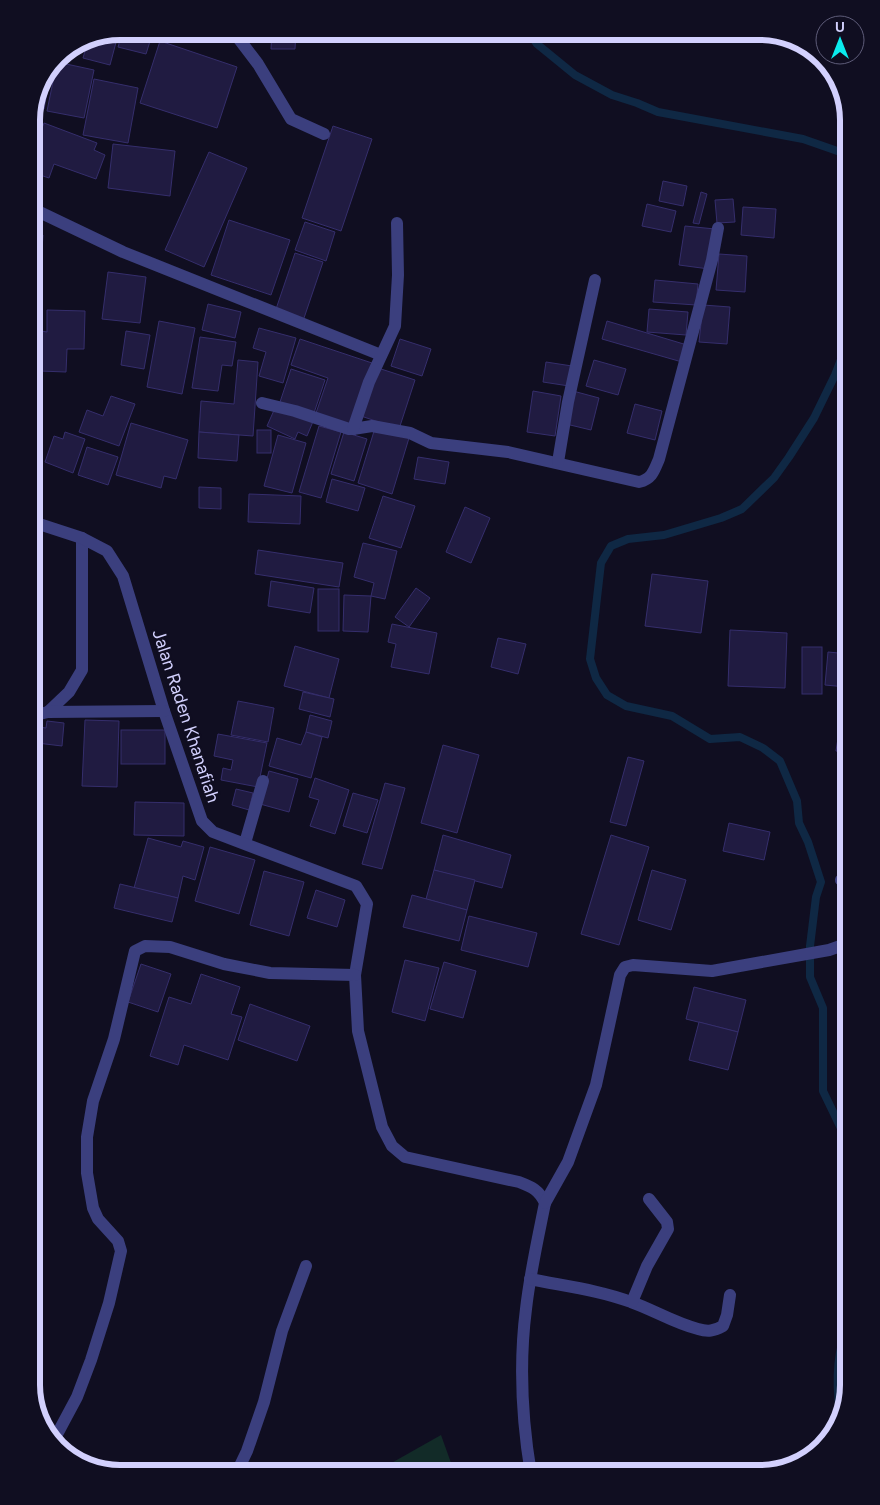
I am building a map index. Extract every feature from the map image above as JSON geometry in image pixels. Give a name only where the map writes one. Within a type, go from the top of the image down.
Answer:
[{"type":"street","points":[[240,40],[258,64],[291,119],[324,134]]},
{"type":"street","points":[[40,212],[123,252],[381,356]]},
{"type":"street","points":[[353,429],[369,382],[396,326],[398,275],[397,223]]},
{"type":"street","points":[[262,403],[353,429],[372,426],[410,433],[431,443],[492,450],[558,462],[639,482],[647,480],[653,475],[686,362],[712,260],[718,228]]},
{"type":"street","points":[[558,462],[568,402],[595,280]]},
{"type":"street","name":"Jalan Raden Khanafiah","points":[[40,523],[82,538],[107,551],[123,576],[164,711],[202,821],[213,832],[356,886],[367,904],[355,975],[358,1031],[382,1127],[392,1146],[405,1157],[519,1182],[536,1188],[545,1203]]},
{"type":"street","points":[[48,712],[69,692],[82,670],[82,538]]},
{"type":"street","points":[[40,714],[48,712],[164,711]]},
{"type":"street","points":[[245,843],[263,781]]},
{"type":"street","points":[[57,1434],[77,1397],[90,1360],[109,1303],[121,1251],[118,1242],[98,1219],[93,1208],[88,1173],[88,1137],[93,1101],[114,1039],[135,951],[145,946],[170,947],[224,964],[270,973],[355,975]]},
{"type":"street","points":[[530,1465],[524,1430],[522,1357],[530,1279],[545,1203],[568,1162],[596,1085],[620,975],[625,967],[632,965],[712,970],[829,950],[840,946]]},
{"type":"street","points":[[632,1302],[647,1266],[668,1229],[667,1222],[650,1199]]},
{"type":"street","points":[[240,1465],[264,1402],[282,1331],[306,1266]]},
{"type":"street","points":[[530,1279],[632,1302],[670,1320],[699,1330],[714,1332],[723,1326],[730,1295]]},
{"type":"green space","points":[[441,1435],[452,1465],[388,1465]]},
{"type":"building","points":[[117,40],[110,65],[83,58],[86,48],[89,46]]},
{"type":"building","points":[[120,40],[150,40],[146,54],[118,47]]},
{"type":"building","points":[[272,40],[296,40],[295,49],[271,49]]},
{"type":"building","points":[[160,41],[237,67],[217,128],[140,103]]},
{"type":"building","points":[[63,63],[94,70],[84,118],[47,111],[55,74]]},
{"type":"building","points":[[94,79],[138,88],[128,143],[83,135]]},
{"type":"building","points":[[49,84],[44,109],[41,109]]},
{"type":"building","points":[[44,123],[97,143],[94,150],[105,155],[96,179],[54,164],[49,178],[40,175],[40,133]]},
{"type":"building","points":[[333,126],[372,139],[341,231],[302,218]]},
{"type":"building","points":[[113,144],[175,151],[170,196],[108,188]]},
{"type":"building","points":[[209,152],[247,168],[204,267],[165,250]]},
{"type":"building","points":[[663,181],[687,186],[683,206],[659,201]]},
{"type":"building","points":[[701,192],[707,194],[699,224],[693,223]]},
{"type":"building","points":[[733,199],[735,222],[717,223],[715,200]]},
{"type":"building","points":[[647,204],[676,211],[671,232],[642,226]]},
{"type":"building","points":[[743,207],[776,209],[774,238],[741,235]]},
{"type":"building","points":[[229,220],[290,240],[271,295],[211,275]]},
{"type":"building","points":[[305,222],[335,232],[326,261],[295,250]]},
{"type":"building","points":[[685,226],[715,229],[709,269],[679,265]]},
{"type":"building","points":[[40,235],[43,235],[40,278]]},
{"type":"building","points":[[295,253],[323,262],[303,321],[275,312]]},
{"type":"building","points":[[719,254],[747,256],[745,292],[716,290]]},
{"type":"building","points":[[108,272],[146,277],[140,323],[102,319]]},
{"type":"building","points":[[655,280],[698,284],[696,305],[653,302]]},
{"type":"building","points":[[208,304],[241,312],[235,338],[202,330]]},
{"type":"building","points":[[703,305],[730,307],[727,344],[699,342]]},
{"type":"building","points":[[649,309],[688,312],[686,335],[647,332]]},
{"type":"building","points":[[47,310],[85,311],[84,349],[67,349],[66,372],[40,371],[41,331],[47,332]]},
{"type":"building","points":[[159,321],[195,328],[182,394],[147,387]]},
{"type":"building","points":[[607,321],[687,345],[682,362],[602,339]]},
{"type":"building","points":[[259,328],[296,338],[283,383],[259,376],[266,352],[253,348]]},
{"type":"building","points":[[126,331],[150,335],[144,369],[121,365]]},
{"type":"building","points":[[200,337],[236,342],[232,366],[222,365],[218,391],[192,388]]},
{"type":"building","points":[[300,339],[372,363],[350,427],[315,416],[328,378],[291,365]]},
{"type":"building","points":[[400,339],[431,349],[422,376],[391,366]]},
{"type":"building","points":[[238,360],[258,362],[253,436],[199,432],[201,401],[234,404]]},
{"type":"building","points":[[594,360],[626,369],[618,395],[586,386]]},
{"type":"building","points":[[546,362],[572,366],[569,386],[543,382]]},
{"type":"building","points":[[378,368],[415,380],[399,429],[361,416]]},
{"type":"building","points":[[291,369],[325,380],[313,416],[279,405]]},
{"type":"building","points":[[533,391],[561,396],[555,436],[527,432]]},
{"type":"building","points":[[573,391],[599,398],[591,430],[566,424]]},
{"type":"building","points":[[111,396],[135,404],[119,446],[79,432],[87,410],[103,416]]},
{"type":"building","points":[[635,404],[662,411],[655,440],[627,433]]},
{"type":"building","points":[[275,408],[314,419],[307,436],[298,432],[295,439],[267,426]]},
{"type":"building","points":[[131,423],[188,440],[176,479],[164,476],[161,488],[116,475]]},
{"type":"building","points":[[319,426],[341,432],[321,498],[299,492]]},
{"type":"building","points":[[375,428],[409,438],[392,494],[358,483]]},
{"type":"building","points":[[257,430],[271,430],[271,453],[257,453]]},
{"type":"building","points":[[65,432],[85,439],[73,473],[45,462],[54,436],[63,439]]},
{"type":"building","points":[[199,432],[239,435],[237,461],[198,458]]},
{"type":"building","points":[[344,432],[367,439],[354,481],[331,474]]},
{"type":"building","points":[[278,435],[306,443],[292,493],[264,486]]},
{"type":"building","points":[[87,447],[118,457],[108,485],[78,475]]},
{"type":"building","points":[[418,457],[449,462],[445,484],[414,479]]},
{"type":"building","points":[[332,479],[365,488],[358,511],[326,502]]},
{"type":"building","points":[[199,487],[221,488],[221,509],[199,508]]},
{"type":"building","points":[[249,494],[301,496],[300,524],[248,522]]},
{"type":"building","points":[[383,496],[415,506],[401,548],[369,538]]},
{"type":"building","points":[[465,507],[490,518],[471,563],[446,552]]},
{"type":"building","points":[[363,543],[397,551],[385,599],[371,596],[374,583],[354,577]]},
{"type":"building","points":[[258,550],[343,563],[339,587],[255,574]]},
{"type":"building","points":[[652,574],[708,581],[701,633],[645,626]]},
{"type":"building","points":[[271,581],[314,588],[310,613],[268,606]]},
{"type":"building","points":[[416,588],[430,598],[409,627],[395,617]]},
{"type":"building","points":[[318,589],[339,589],[339,631],[318,631]]},
{"type":"building","points":[[344,595],[371,596],[368,632],[343,631]]},
{"type":"building","points":[[392,624],[437,633],[429,674],[391,667],[396,644],[388,642]]},
{"type":"building","points":[[730,630],[787,633],[785,688],[728,686]]},
{"type":"building","points":[[498,638],[526,644],[518,674],[491,667]]},
{"type":"building","points":[[295,646],[339,659],[329,698],[284,686]]},
{"type":"building","points":[[802,647],[822,647],[822,694],[802,694]]},
{"type":"building","points":[[828,652],[840,653],[840,686],[825,685]]},
{"type":"building","points":[[303,692],[334,699],[330,717],[299,709]]},
{"type":"building","points":[[238,701],[274,708],[268,742],[231,735]]},
{"type":"building","points":[[310,715],[332,721],[328,738],[306,732]]},
{"type":"building","points":[[85,720],[119,721],[117,787],[82,786]]},
{"type":"building","points":[[47,721],[64,723],[62,746],[40,743],[40,727],[46,728]]},
{"type":"building","points":[[840,726],[840,752],[836,751]]},
{"type":"building","points":[[121,730],[165,730],[165,764],[121,764]]},
{"type":"building","points":[[306,732],[322,737],[311,778],[269,766],[277,738],[301,745]]},
{"type":"building","points":[[218,734],[267,743],[258,787],[221,780],[223,768],[231,770],[233,760],[214,756]]},
{"type":"building","points":[[443,745],[479,755],[457,833],[421,823]]},
{"type":"building","points":[[628,757],[644,761],[626,826],[610,822]]},
{"type":"building","points":[[269,771],[298,779],[289,812],[260,804]]},
{"type":"building","points":[[315,778],[349,790],[335,834],[310,826],[319,800],[309,797]]},
{"type":"building","points":[[385,783],[405,788],[382,869],[362,864]]},
{"type":"building","points":[[236,789],[253,793],[249,810],[232,805]]},
{"type":"building","points":[[353,793],[378,800],[367,833],[343,826]]},
{"type":"building","points":[[135,802],[184,803],[184,836],[134,835]]},
{"type":"building","points":[[729,823],[770,832],[764,860],[723,851]]},
{"type":"building","points":[[443,835],[511,855],[502,888],[434,870]]},
{"type":"building","points":[[611,835],[649,847],[619,945],[581,934]]},
{"type":"building","points":[[148,838],[181,847],[183,841],[204,847],[195,880],[183,876],[178,898],[134,888]]},
{"type":"building","points":[[210,847],[255,860],[239,914],[195,901]]},
{"type":"building","points":[[434,870],[475,880],[467,910],[426,899]]},
{"type":"building","points":[[652,870],[686,880],[671,930],[638,920]]},
{"type":"building","points":[[264,871],[304,882],[289,936],[250,925]]},
{"type":"building","points":[[120,884],[178,898],[172,922],[114,908]]},
{"type":"building","points":[[316,890],[345,900],[337,927],[307,918]]},
{"type":"building","points":[[412,895],[467,910],[459,941],[403,927]]},
{"type":"building","points":[[469,916],[537,933],[528,967],[461,950]]},
{"type":"building","points":[[405,960],[439,968],[425,1021],[392,1012]]},
{"type":"building","points":[[444,962],[476,971],[463,1018],[430,1009]]},
{"type":"building","points":[[141,964],[171,974],[158,1012],[128,1002]]},
{"type":"building","points":[[201,974],[240,987],[231,1014],[242,1017],[228,1060],[184,1045],[178,1065],[150,1056],[169,997],[191,1004]]},
{"type":"building","points":[[694,987],[746,1000],[738,1032],[686,1019]]},
{"type":"building","points":[[250,1004],[310,1026],[297,1061],[238,1040]]},
{"type":"building","points":[[699,1022],[738,1032],[728,1070],[689,1060]]},
{"type":"waterway","points":[[534,40],[575,75],[612,95],[658,112],[803,139],[840,152]]},
{"type":"waterway","points":[[840,362],[814,418],[789,457],[774,478],[742,509],[721,518],[664,535],[628,539],[611,546],[601,563],[590,659],[596,678],[607,695],[626,706],[672,716],[710,739],[740,737],[763,748],[780,761],[797,801],[799,823],[808,842],[821,882],[816,897],[810,946],[810,977],[823,1008],[823,1091],[840,1126]]},
{"type":"waterway","points":[[839,1397],[838,1368],[840,1352]]}]
